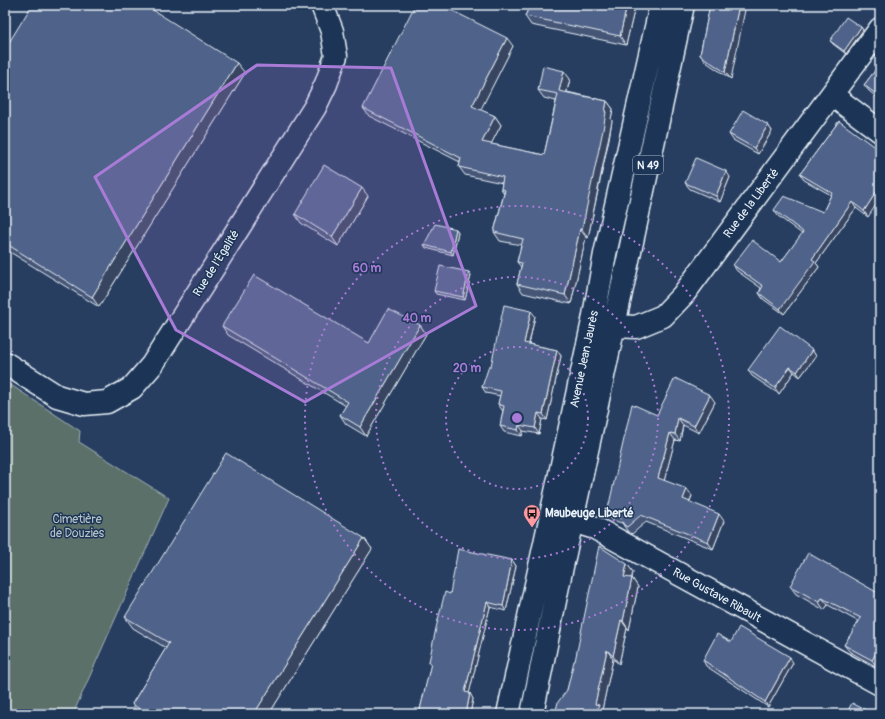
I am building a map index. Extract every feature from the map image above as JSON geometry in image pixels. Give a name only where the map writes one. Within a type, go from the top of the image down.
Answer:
[{"type":"street","name":"Rue de l'Égalité","points":[[5,363],[57,396],[84,404],[107,402],[132,388],[152,365],[315,107],[326,84],[336,56],[332,30],[322,5]]},
{"type":"street","name":"Avenue Jean Jaurès","points":[[508,714],[593,321],[605,254],[661,5]]},
{"type":"street","name":"Avenue Jean Jaurès","points":[[532,714],[558,584],[615,326],[683,5]]},
{"type":"street","name":"Rue de la Liberté","points":[[593,321],[615,326],[636,327],[663,316],[683,295],[880,29]]},
{"type":"street","points":[[832,95],[880,131]]},
{"type":"street","name":"Rue Gustave Ribault","points":[[550,515],[573,520],[595,528],[880,684]]},
{"type":"highlighted area","points":[[257,65],[391,68],[476,306],[305,402],[176,330],[95,177]]},
{"type":"green space","name":"Cimetière de Douzies","points":[[5,381],[80,431],[79,442],[169,498],[73,714],[5,714]]},
{"type":"building","points":[[32,5],[145,5],[237,63],[92,297],[5,243],[5,49]]},
{"type":"building","points":[[415,5],[441,5],[507,38],[472,106],[495,116],[482,142],[544,155],[558,94],[538,90],[543,66],[564,71],[559,91],[607,101],[603,130],[582,229],[580,229],[565,295],[517,284],[522,263],[517,262],[523,239],[494,232],[505,190],[501,189],[503,177],[459,167],[461,158],[363,108]]},
{"type":"building","points":[[530,5],[627,5],[620,36],[525,16]]},
{"type":"building","points":[[710,5],[739,5],[725,72],[700,55]]},
{"type":"building","points":[[846,17],[861,27],[844,51],[830,41]]},
{"type":"building","points":[[880,64],[880,97],[864,85]]},
{"type":"building","points":[[743,110],[768,125],[754,148],[729,134]]},
{"type":"building","points":[[839,121],[880,151],[880,186],[864,211],[852,202],[812,259],[815,261],[780,309],[759,293],[763,286],[733,265],[752,240],[781,262],[803,232],[774,210],[784,196],[823,212],[832,193],[800,174]]},
{"type":"building","points":[[696,158],[726,171],[716,196],[685,183]]},
{"type":"building","points":[[324,165],[362,188],[332,237],[295,214]]},
{"type":"building","points":[[435,224],[456,229],[451,252],[424,245]]},
{"type":"building","points":[[440,266],[469,272],[463,297],[434,291]]},
{"type":"building","points":[[254,275],[369,343],[388,309],[420,325],[360,427],[340,415],[348,402],[222,326]]},
{"type":"building","points":[[504,305],[531,311],[524,343],[557,350],[543,414],[538,413],[535,428],[519,425],[518,430],[500,426],[504,406],[498,404],[501,391],[482,387],[489,366],[491,366]]},
{"type":"building","points":[[780,326],[812,350],[797,372],[790,367],[775,388],[748,370]]},
{"type":"building","points":[[675,378],[710,395],[694,426],[678,418],[675,434],[670,433],[658,478],[687,489],[683,499],[719,514],[708,542],[641,515],[627,527],[624,525],[619,516],[607,513],[632,404],[657,415]]},
{"type":"building","points":[[226,453],[364,538],[254,714],[147,714],[132,704],[169,643],[125,617]]},
{"type":"building","points":[[599,546],[627,564],[624,577],[632,578],[623,621],[621,620],[613,656],[607,650],[595,704],[599,705],[597,712],[601,714],[555,714],[558,702],[567,690],[575,661]]},
{"type":"building","points":[[458,549],[512,560],[503,606],[487,602],[465,692],[470,693],[466,714],[419,714],[431,663],[429,662],[436,628],[445,592],[450,594]]},
{"type":"building","points":[[808,553],[878,593],[880,590],[880,646],[872,660],[844,645],[861,618],[822,598],[819,602],[790,586]]},
{"type":"building","points":[[739,627],[790,657],[765,702],[703,660],[717,634],[731,642]]},
{"type":"building","points":[[852,703],[869,712],[868,714],[846,714]]},
{"type":"place","name":"Maubeuge Liberté","points":[[532,528]]}]
